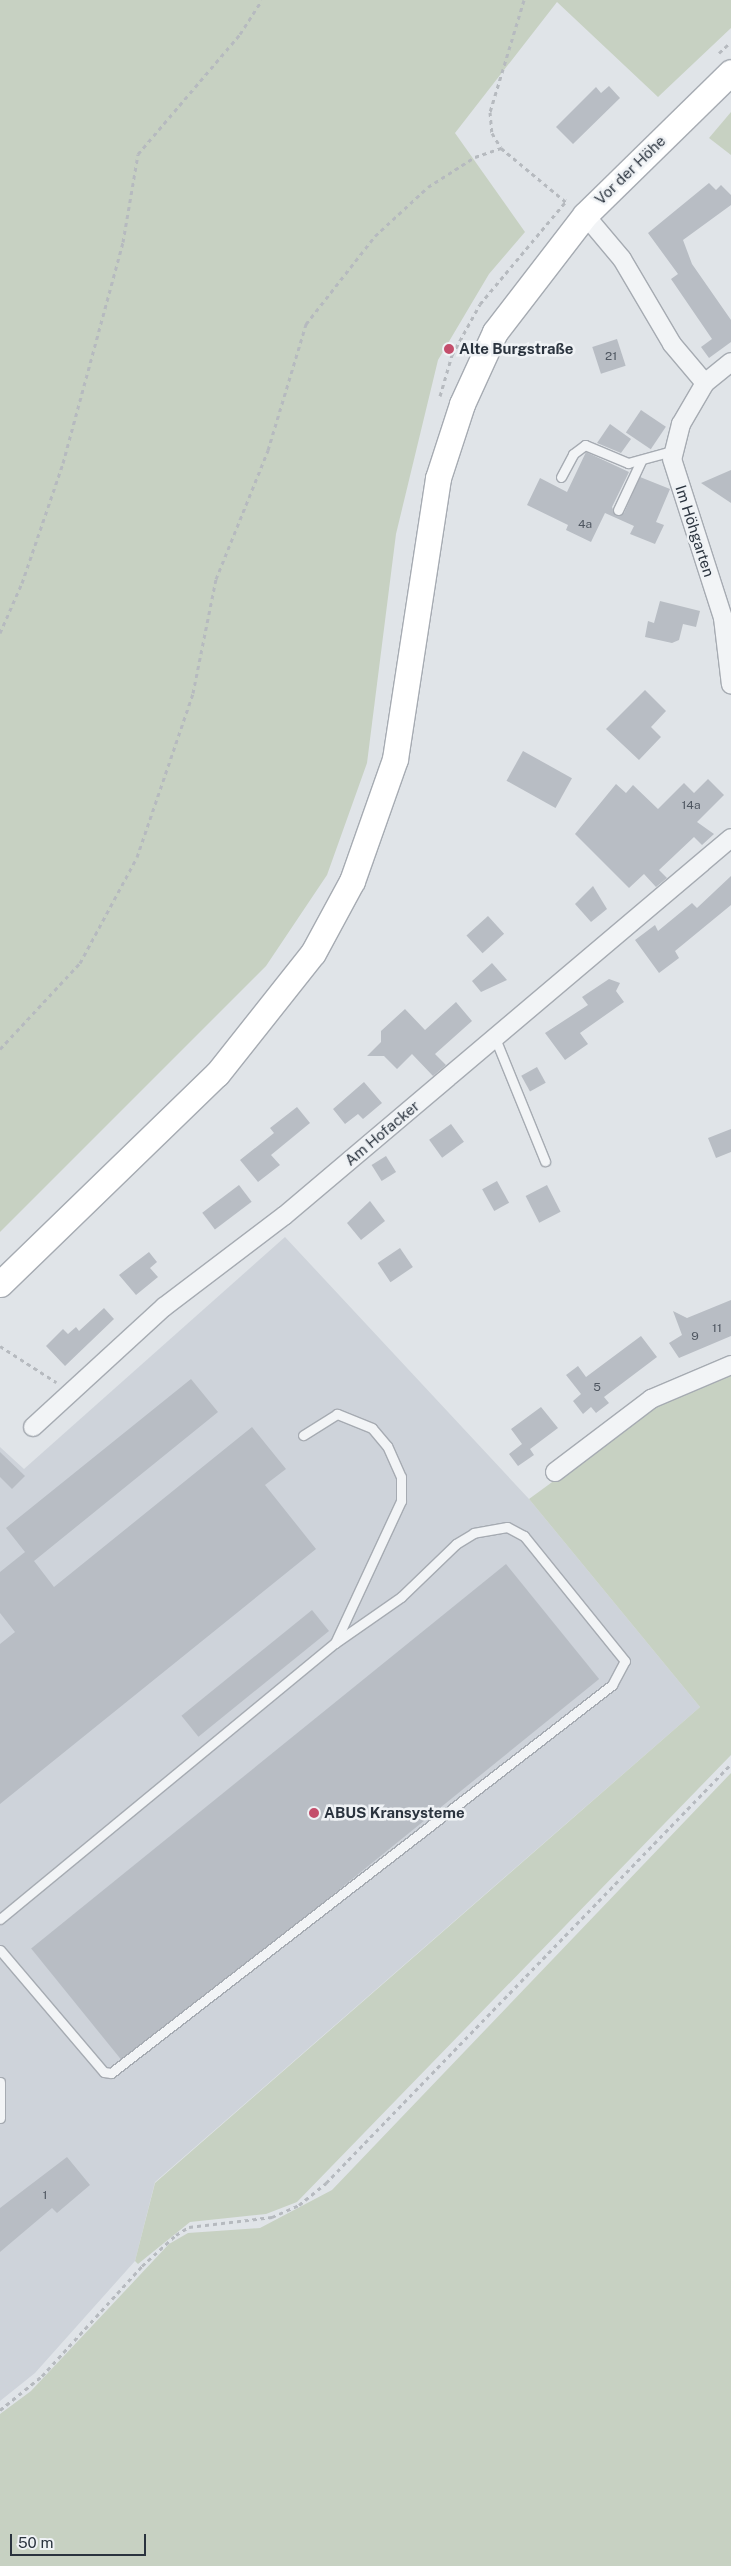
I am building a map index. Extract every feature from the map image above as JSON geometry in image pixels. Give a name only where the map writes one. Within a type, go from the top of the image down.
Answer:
[{"type":"main road","name":"Vor der Höhe","points":[[0,1284],[217,1074],[286,991],[330,923],[377,817],[395,759],[428,526],[448,439],[495,332],[575,204],[722,66]]},
{"type":"street","points":[[575,204],[622,259],[672,344],[705,383]]},
{"type":"street","points":[[672,452],[681,424],[705,383],[731,362]]},
{"type":"street","name":"Im Höhgarten","points":[[672,452],[723,618],[731,685]]},
{"type":"street","name":"Am Hofacker","points":[[33,1428],[164,1307],[284,1216],[731,838]]},
{"type":"street","points":[[555,1472],[651,1399],[731,1365]]},
{"type":"lane","points":[[561,477],[573,454],[585,445],[617,460],[641,462],[672,452]]},
{"type":"lane","points":[[618,510],[641,462]]},
{"type":"lane","points":[[495,1038],[545,1161]]},
{"type":"lane","points":[[303,1435],[337,1414],[372,1428],[387,1446],[401,1477],[401,1501],[335,1643]]},
{"type":"lane","points":[[0,1919],[335,1643],[401,1597],[456,1544],[474,1533],[507,1527],[524,1536],[625,1661],[612,1684],[111,2073],[104,2072],[0,1950]]},
{"type":"lane","points":[[0,2087],[0,2118]]},
{"type":"path","points":[[0,633],[22,583],[63,463],[123,242],[138,154],[240,34],[262,0]]},
{"type":"path","points":[[438,405],[452,355],[480,304],[575,204],[501,148],[492,132],[490,112],[524,0]]},
{"type":"path","points":[[722,66],[731,42]]},
{"type":"path","points":[[0,1049],[80,963],[137,857],[193,694],[216,578],[268,450],[306,324],[375,236],[428,187],[475,157],[501,148]]},
{"type":"path","points":[[0,1346],[71,1392]]},
{"type":"path","points":[[0,2410],[42,2376],[142,2266],[176,2235],[189,2227],[272,2217],[299,2205],[326,2183],[731,1764]]},
{"type":"shaded area","points":[[285,1237],[529,1499],[700,1707],[155,2182],[135,2261],[35,2373],[0,2401],[0,1447],[24,1469]]},
{"type":"green space","points":[[0,0],[731,0],[731,28],[658,97],[557,2],[455,133],[525,232],[489,274],[438,360],[396,534],[367,763],[327,875],[266,966],[0,1232]]},
{"type":"green space","points":[[731,112],[731,155],[709,138]]},
{"type":"green space","points":[[731,1376],[731,1755],[297,2202],[266,2214],[190,2222],[138,2264],[135,2261],[155,2183],[700,1707],[529,1499],[648,1412],[692,1386]]},
{"type":"green space","points":[[731,1773],[731,2566],[0,2566],[0,2414],[31,2391],[169,2244],[188,2233],[260,2228],[332,2190]]},
{"type":"building","points":[[609,86],[620,98],[573,144],[556,127],[596,87],[601,93]]},
{"type":"building","points":[[709,183],[716,190],[721,185],[731,195],[731,205],[683,240],[692,264],[731,320],[731,342],[709,358],[701,347],[712,339],[671,279],[678,274],[648,233]]},
{"type":"building","points":[[617,339],[626,366],[601,374],[592,347]]},
{"type":"building","points":[[641,410],[666,427],[651,449],[626,432]]},
{"type":"building","points":[[610,424],[631,439],[621,453],[597,443]]},
{"type":"building","points":[[586,452],[629,472],[612,507],[616,516],[624,513],[640,477],[670,489],[656,522],[664,525],[655,544],[630,534],[634,526],[605,513],[591,542],[566,530],[568,525],[527,505],[540,478],[567,492]]},
{"type":"building","points":[[731,470],[731,503],[701,483]]},
{"type":"building","points":[[660,601],[700,611],[696,627],[683,624],[679,640],[672,643],[645,637],[648,621],[654,623]]},
{"type":"building","points":[[645,690],[666,711],[651,727],[661,737],[639,760],[606,729]]},
{"type":"building","points":[[523,751],[572,778],[555,808],[507,781]]},
{"type":"building","points":[[708,779],[724,795],[697,822],[714,834],[702,845],[694,837],[659,870],[667,878],[656,887],[644,874],[629,888],[575,834],[616,784],[626,793],[633,785],[658,809],[684,783],[694,793]]},
{"type":"building","points":[[731,876],[731,905],[675,951],[679,958],[659,973],[635,940],[655,925],[658,931],[692,903],[697,908]]},
{"type":"building","points":[[593,886],[607,909],[591,922],[575,904]]},
{"type":"building","points":[[488,916],[504,934],[483,953],[466,935]]},
{"type":"building","points":[[492,963],[507,980],[481,992],[472,981]]},
{"type":"building","points":[[609,979],[620,983],[616,991],[624,1002],[580,1033],[588,1044],[565,1060],[545,1033],[588,1005],[582,997]]},
{"type":"building","points":[[456,1002],[472,1021],[435,1054],[446,1065],[433,1076],[412,1054],[397,1069],[384,1056],[367,1056],[381,1042],[381,1031],[405,1009],[425,1030]]},
{"type":"building","points":[[537,1067],[546,1083],[530,1091],[521,1076]]},
{"type":"building","points":[[364,1082],[382,1103],[363,1119],[358,1114],[345,1124],[333,1109]]},
{"type":"building","points":[[297,1107],[310,1123],[271,1155],[280,1165],[258,1182],[240,1160],[274,1133],[270,1128]]},
{"type":"building","points":[[451,1124],[464,1142],[442,1158],[429,1140]]},
{"type":"building","points":[[731,1129],[731,1152],[716,1158],[708,1138]]},
{"type":"building","points":[[386,1156],[396,1172],[382,1181],[372,1165]]},
{"type":"building","points":[[497,1181],[509,1203],[494,1211],[482,1189]]},
{"type":"building","points":[[239,1185],[252,1202],[215,1229],[202,1213]]},
{"type":"building","points":[[547,1185],[561,1212],[539,1223],[526,1196]]},
{"type":"building","points":[[370,1201],[385,1221],[361,1240],[347,1223]]},
{"type":"building","points":[[400,1248],[413,1267],[390,1282],[378,1263]]},
{"type":"building","points":[[149,1252],[157,1262],[150,1268],[158,1277],[136,1295],[119,1275]]},
{"type":"building","points":[[731,1300],[731,1336],[679,1358],[669,1343],[682,1335],[673,1311],[687,1318]]},
{"type":"building","points":[[104,1308],[114,1319],[65,1366],[46,1346],[63,1329],[68,1334],[76,1327],[79,1331]]},
{"type":"building","points":[[641,1336],[657,1357],[604,1397],[609,1403],[596,1413],[591,1407],[583,1414],[573,1401],[581,1394],[566,1375],[578,1366],[586,1377]]},
{"type":"building","points":[[191,1379],[218,1412],[34,1561],[54,1587],[252,1427],[286,1469],[265,1485],[316,1549],[0,1804],[0,1644],[15,1632],[0,1613],[0,1572],[25,1552],[6,1528]]},
{"type":"building","points":[[541,1407],[558,1428],[530,1449],[534,1455],[518,1466],[509,1454],[522,1444],[511,1429]]},
{"type":"building","points":[[0,1452],[25,1476],[12,1489],[0,1477]]},
{"type":"building","name":"ABUS Kransysteme","points":[[506,1564],[599,1679],[124,2064],[31,1949]]},
{"type":"building","points":[[312,1610],[329,1631],[198,1737],[181,1716]]},
{"type":"building","points":[[67,2157],[90,2185],[57,2213],[52,2208],[0,2252],[0,2208]]},
{"type":"place","name":"Alte Burgstraße","points":[[449,349]]},
{"type":"place","name":"ABUS Kransysteme","points":[[314,1813]]}]
